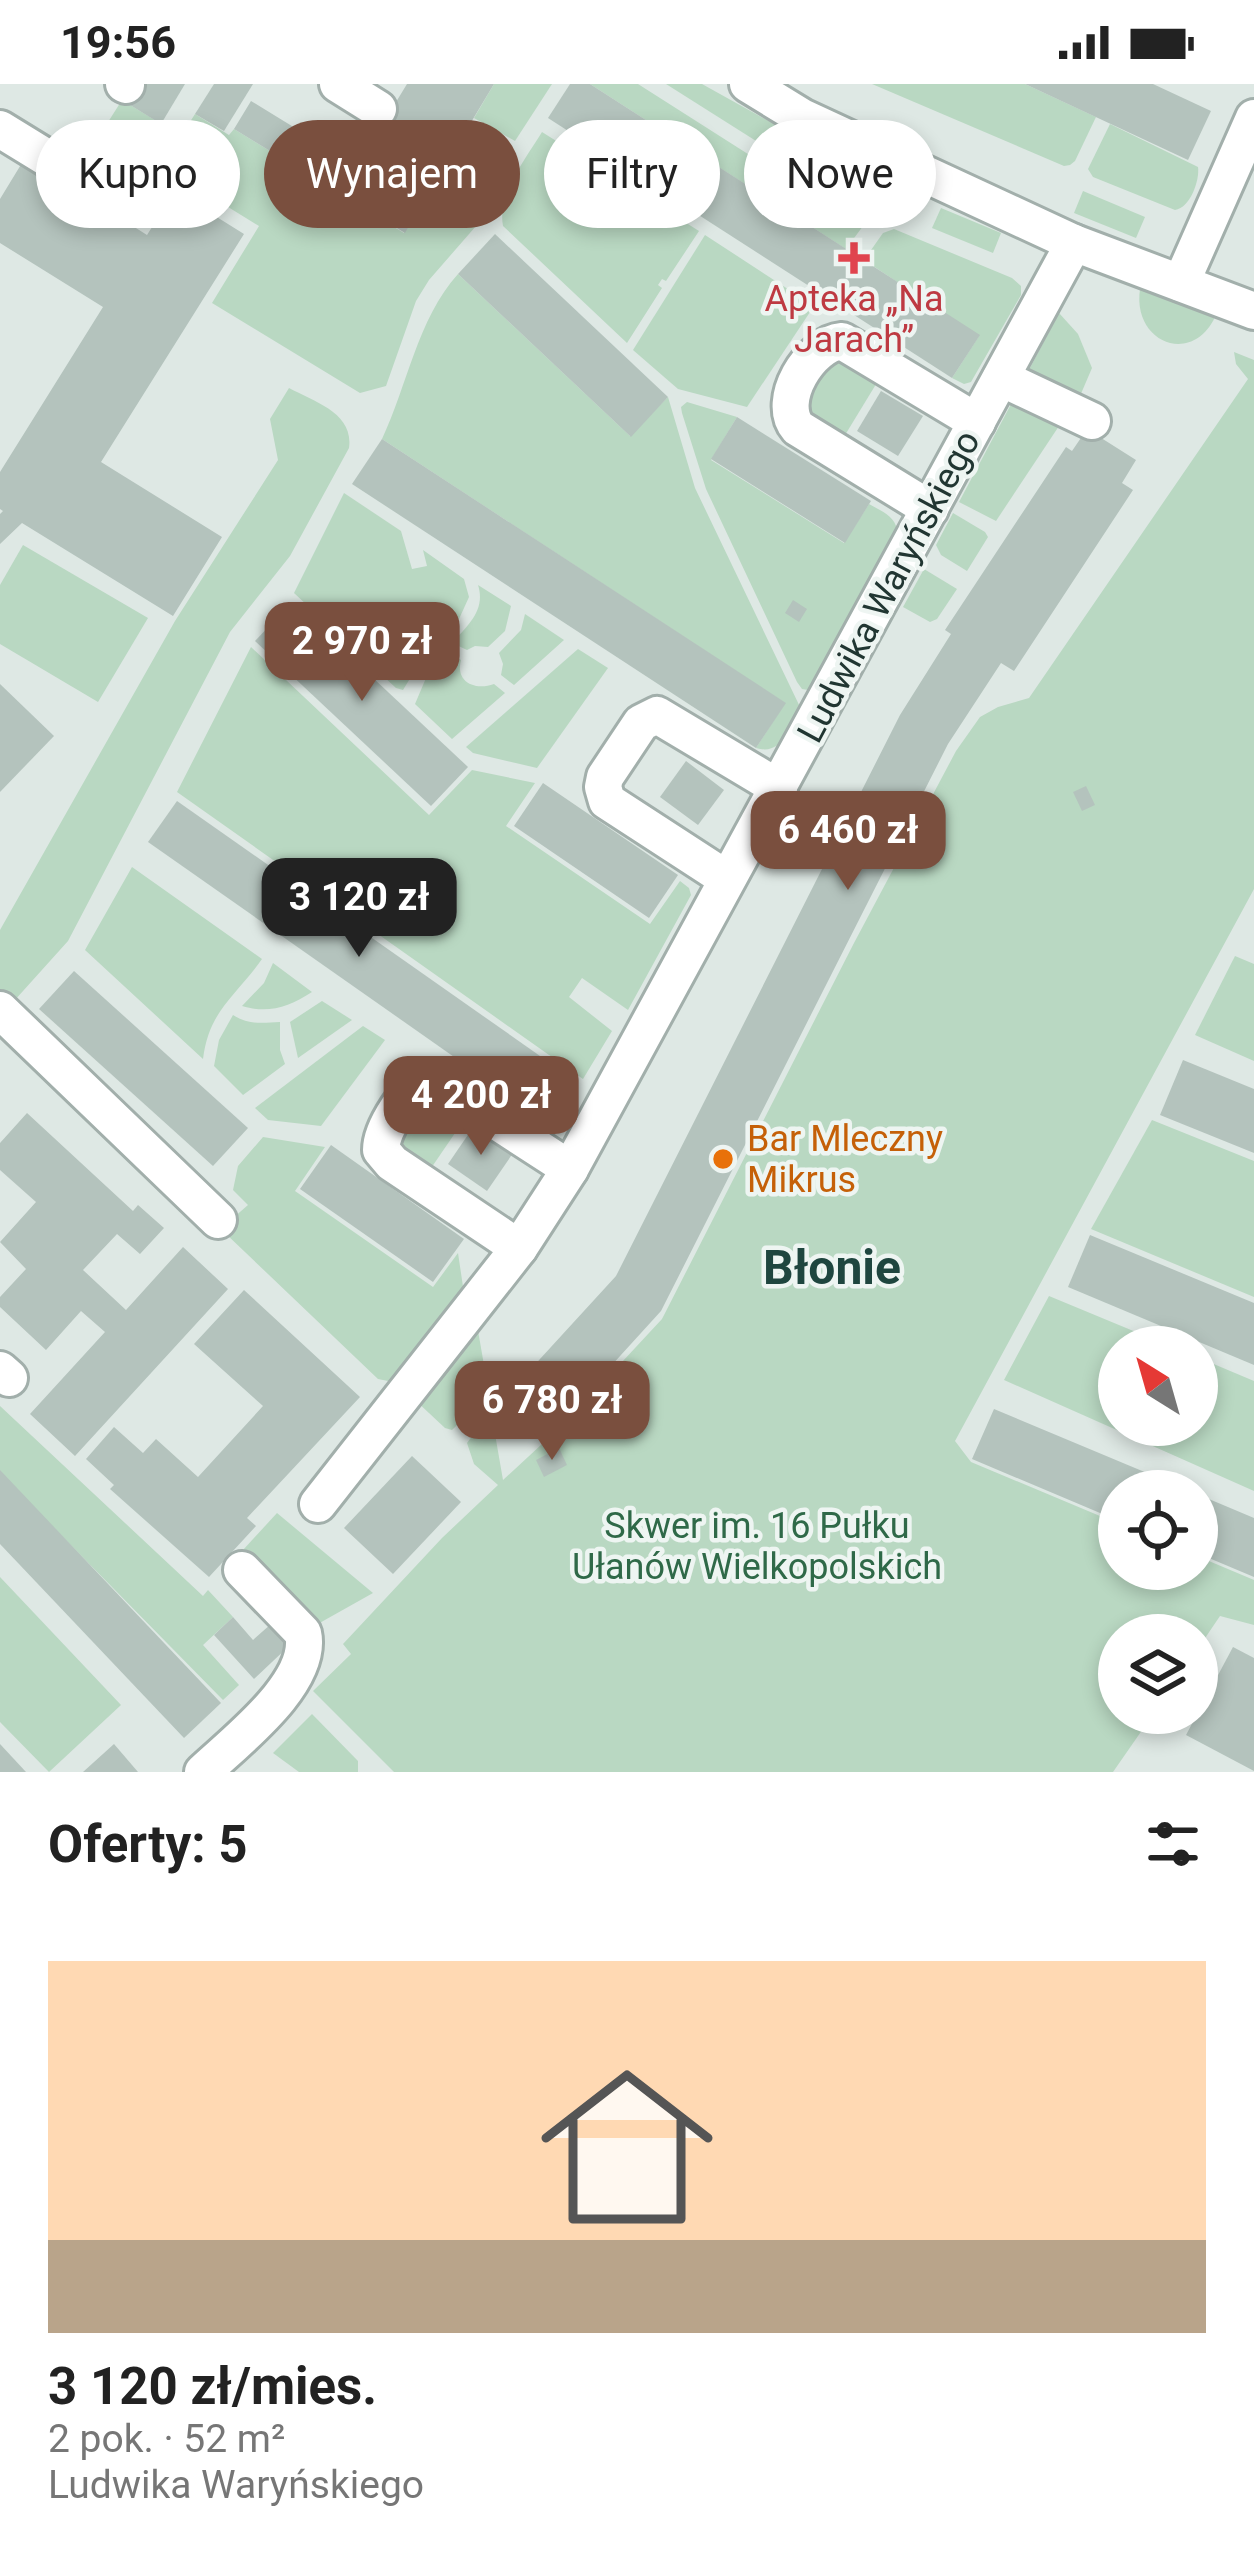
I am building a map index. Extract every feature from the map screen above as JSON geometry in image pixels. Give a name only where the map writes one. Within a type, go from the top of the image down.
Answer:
[{"type":"street","points":[[338,84],[378,109]]},
{"type":"street","points":[[748,84],[802,117],[1074,243],[1254,311]]},
{"type":"street","points":[[1181,283],[1254,118]]},
{"type":"street","points":[[0,128],[36,150]]},
{"type":"street","name":"Ludwika Waryńskiego","points":[[318,1504],[519,1248],[570,1169],[1074,243]]},
{"type":"street","points":[[930,508],[798,428],[789,412],[793,388],[814,355],[842,341],[977,422]]},
{"type":"street","points":[[1000,378],[1092,421]]},
{"type":"street","points":[[727,879],[614,807],[604,794],[604,777],[641,723],[656,715],[779,788]]},
{"type":"street","points":[[4,1023],[218,1220]]},
{"type":"street","points":[[519,1248],[392,1162],[381,1150],[384,1132],[414,1086],[430,1078],[570,1169]]},
{"type":"street","points":[[203,1772],[292,1682],[304,1651],[302,1633],[242,1570]]},
{"type":"green space","points":[[494,84],[552,84],[520,133],[520,120],[474,118]]},
{"type":"green space","points":[[590,84],[638,84],[694,120],[646,120]]},
{"type":"green space","points":[[666,84],[702,84],[767,120],[744,120],[744,133]]},
{"type":"green space","points":[[872,84],[1025,84],[1096,117],[1075,161],[1064,166]]},
{"type":"green space","points":[[122,100],[155,120],[109,120]]},
{"type":"green space","points":[[1110,124],[1198,167],[1196,186],[1185,204],[1175,210],[1093,177],[1088,169]]},
{"type":"green space","points":[[240,133],[264,147],[264,228],[396,228],[404,233],[407,228],[474,228],[416,301],[386,386],[360,393],[212,303],[259,226],[240,214]]},
{"type":"green space","points":[[544,133],[544,228],[699,231],[666,281],[658,285],[662,288],[627,343],[505,228],[520,228],[521,165]]},
{"type":"green space","points":[[720,136],[744,152],[744,183],[720,168]]},
{"type":"green space","points":[[1083,191],[1145,217],[1136,238],[1074,213]]},
{"type":"green space","points":[[941,208],[1001,233],[993,253],[932,228],[936,228]]},
{"type":"green space","points":[[813,228],[862,228],[846,249]]},
{"type":"green space","points":[[894,229],[1012,278],[1021,286],[1021,295],[971,382],[952,378],[979,336],[864,260],[883,233]]},
{"type":"green space","points":[[705,235],[814,306],[747,407],[678,389],[633,350]]},
{"type":"green space","points":[[458,274],[630,436],[668,397],[695,488],[801,709],[779,744],[756,748],[785,703],[382,439],[432,311]]},
{"type":"green space","points":[[1140,289],[1215,317],[1192,341],[1166,342],[1145,323]]},
{"type":"green space","points":[[1059,313],[1078,334],[1092,368],[1080,396],[1023,381]]},
{"type":"green space","name":"Skwer im. 16 Pułku Ułanów Wielkopolskich","points":[[1234,352],[1254,360],[1254,889],[955,1441],[971,1462],[1098,1515],[1098,1590],[1218,1590],[1218,1565],[1254,1580],[1254,1625],[1218,1619],[1218,1614],[1098,1614],[1098,1734],[1139,1734],[1113,1772],[394,1772],[313,1691],[351,1654],[343,1644],[498,1485],[474,1464],[467,1443],[491,1411],[503,1480],[569,1419],[662,1319],[956,751],[980,717],[1029,698],[1248,379],[1236,364]]},
{"type":"green space","points":[[832,357],[881,376],[842,440],[806,412],[803,386]]},
{"type":"green space","points":[[289,388],[339,417],[349,436],[349,448],[290,556],[230,632],[68,941],[14,1001],[0,989],[0,930],[175,621],[278,460],[270,419]]},
{"type":"green space","points":[[1017,393],[1061,423],[996,521],[959,502]]},
{"type":"green space","points":[[687,402],[737,417],[711,460],[844,543],[869,504],[896,525],[808,690],[797,682],[706,489],[682,413]]},
{"type":"green space","points":[[344,493],[401,531],[412,569],[427,566],[423,550],[464,579],[469,597],[459,619],[420,662],[403,690],[294,593]]},
{"type":"green space","points":[[953,513],[988,537],[967,571],[941,555],[936,545]]},
{"type":"green space","points":[[23,545],[148,618],[98,702],[0,644],[0,585]]},
{"type":"green space","points":[[924,569],[957,589],[930,622],[903,607]]},
{"type":"green space","points":[[478,585],[511,606],[505,631],[488,647],[467,650],[452,643],[478,610]]},
{"type":"green space","points":[[525,614],[564,640],[514,685],[501,675],[499,653],[521,630]]},
{"type":"green space","points":[[251,647],[429,815],[472,770],[535,783],[506,826],[650,924],[680,881],[689,888],[691,895],[628,1010],[582,978],[569,997],[612,1031],[583,1079],[177,792]]},
{"type":"green space","points":[[578,649],[608,668],[537,768],[473,753],[466,747]]},
{"type":"green space","points":[[445,651],[461,660],[461,674],[468,683],[494,684],[505,693],[452,739],[415,704]]},
{"type":"green space","points":[[132,867],[262,959],[217,1016],[203,1059],[85,950]]},
{"type":"green space","points":[[1235,956],[1254,964],[1254,1061],[1195,1035]]},
{"type":"green space","points":[[273,963],[312,992],[278,1008],[242,1006],[264,983]]},
{"type":"green space","points":[[322,1001],[352,1020],[298,1058],[290,1022]]},
{"type":"green space","points":[[233,1015],[250,1022],[280,1022],[285,1064],[243,1095],[214,1066],[219,1040]]},
{"type":"green space","points":[[363,1026],[385,1040],[321,1126],[268,1120],[255,1108]]},
{"type":"green space","points":[[428,1095],[466,1117],[425,1177],[392,1151],[419,1096]]},
{"type":"green space","points":[[1152,1120],[1254,1161],[1254,1297],[1091,1229]]},
{"type":"green space","points":[[263,1137],[325,1147],[295,1191],[433,1287],[458,1253],[465,1300],[402,1377],[378,1379],[225,1233],[225,1225],[248,1205],[233,1190],[238,1166]]},
{"type":"green space","points":[[1049,1296],[1121,1326],[1098,1326],[1098,1422],[1004,1380]]},
{"type":"green space","points":[[476,1319],[489,1394],[452,1430],[414,1399]]},
{"type":"green space","points":[[1218,1366],[1254,1381],[1254,1491],[1218,1475],[1218,1470],[1207,1470],[1153,1446],[1218,1446]]},
{"type":"green space","points":[[0,1406],[203,1596],[208,1590],[233,1617],[203,1645],[239,1685],[223,1700],[0,1473]]},
{"type":"green space","points":[[277,1513],[373,1593],[316,1625],[243,1550]]},
{"type":"green space","points":[[0,1577],[121,1705],[49,1772],[0,1722]]},
{"type":"green space","points":[[312,1714],[358,1761],[358,1772],[299,1772],[273,1753]]},
{"type":"building","points":[[131,84],[185,84],[163,120],[154,120],[122,100]]},
{"type":"building","points":[[214,84],[253,84],[231,120],[205,120],[195,114]]},
{"type":"building","points":[[407,84],[494,84],[472,120],[385,120]]},
{"type":"building","points":[[570,84],[590,84],[646,120],[551,120],[548,118]]},
{"type":"building","points":[[1025,84],[1153,84],[1211,111],[1188,160]]},
{"type":"building","points":[[251,101],[282,120],[264,120],[264,147],[240,133],[239,120]]},
{"type":"building","points":[[25,158],[36,165],[36,228],[136,228],[147,235],[151,228],[234,228],[244,234],[101,462],[222,537],[173,616],[22,523],[0,544],[0,472],[103,307],[0,243],[0,199]]},
{"type":"building","points":[[720,168],[744,183],[744,228],[814,228],[980,335],[952,378],[719,228]]},
{"type":"building","points":[[495,234],[668,397],[631,437],[458,274]]},
{"type":"building","points":[[881,391],[923,416],[898,456],[857,431]]},
{"type":"building","points":[[737,417],[871,501],[845,543],[711,459]]},
{"type":"building","points":[[1087,429],[1136,460],[1122,483],[1133,490],[1014,671],[1001,663],[948,744],[661,1311],[570,1411],[529,1371],[616,1276],[900,715],[951,634],[945,630],[1066,447],[1072,451]]},
{"type":"building","points":[[382,439],[786,703],[756,748],[352,484]]},
{"type":"building","points":[[793,600],[807,609],[799,622],[785,613]]},
{"type":"building","points":[[292,602],[468,767],[431,806],[255,641]]},
{"type":"building","points":[[0,684],[54,736],[0,792]]},
{"type":"building","points":[[686,761],[724,790],[698,825],[660,797]]},
{"type":"building","points":[[543,783],[678,875],[649,918],[514,826]]},
{"type":"building","points":[[1086,786],[1095,805],[1082,811],[1073,792]]},
{"type":"building","points":[[177,801],[570,1077],[541,1118],[148,842]]},
{"type":"building","points":[[74,971],[248,1128],[213,1166],[39,1009]]},
{"type":"building","points":[[1183,1060],[1254,1089],[1254,1153],[1160,1115]]},
{"type":"building","points":[[27,1113],[133,1211],[138,1205],[164,1228],[140,1254],[117,1234],[83,1270],[126,1310],[183,1247],[228,1289],[75,1456],[30,1414],[105,1332],[81,1311],[46,1350],[0,1307],[0,1297],[26,1269],[0,1242],[36,1202],[0,1170],[0,1143]]},
{"type":"building","points":[[474,1126],[513,1153],[487,1191],[448,1164]]},
{"type":"building","points":[[331,1145],[464,1239],[433,1282],[300,1189]]},
{"type":"building","points":[[1090,1235],[1254,1303],[1254,1365],[1218,1350],[1218,1326],[1161,1326],[1068,1287]]},
{"type":"building","points":[[244,1290],[360,1397],[247,1518],[256,1526],[209,1577],[110,1489],[114,1485],[86,1459],[114,1427],[143,1453],[156,1439],[198,1477],[263,1406],[194,1344]]},
{"type":"building","points":[[994,1409],[1140,1470],[1098,1470],[1098,1512],[972,1459]]},
{"type":"building","points":[[559,1448],[567,1465],[544,1477],[536,1460]]},
{"type":"building","points":[[412,1456],[461,1502],[393,1574],[344,1528]]},
{"type":"building","points":[[0,1470],[221,1703],[184,1738],[0,1544]]},
{"type":"building","points":[[1218,1503],[1254,1518],[1254,1577],[1218,1562]]},
{"type":"building","points":[[233,1617],[253,1640],[271,1624],[290,1645],[254,1679],[214,1635]]},
{"type":"building","points":[[1233,1647],[1254,1658],[1254,1771],[1186,1735],[1218,1734],[1218,1675]]},
{"type":"building","points":[[0,1744],[26,1772],[0,1772]]},
{"type":"building","points":[[114,1744],[138,1772],[83,1772]]},
{"type":"place","name":"Apteka „Na Jarach”","points":[[854,258]]},
{"type":"place","name":"Bar Mleczny Mikrus","points":[[723,1159]]},
{"type":"district","name":"Błonie","points":[[832,1267]]}]
